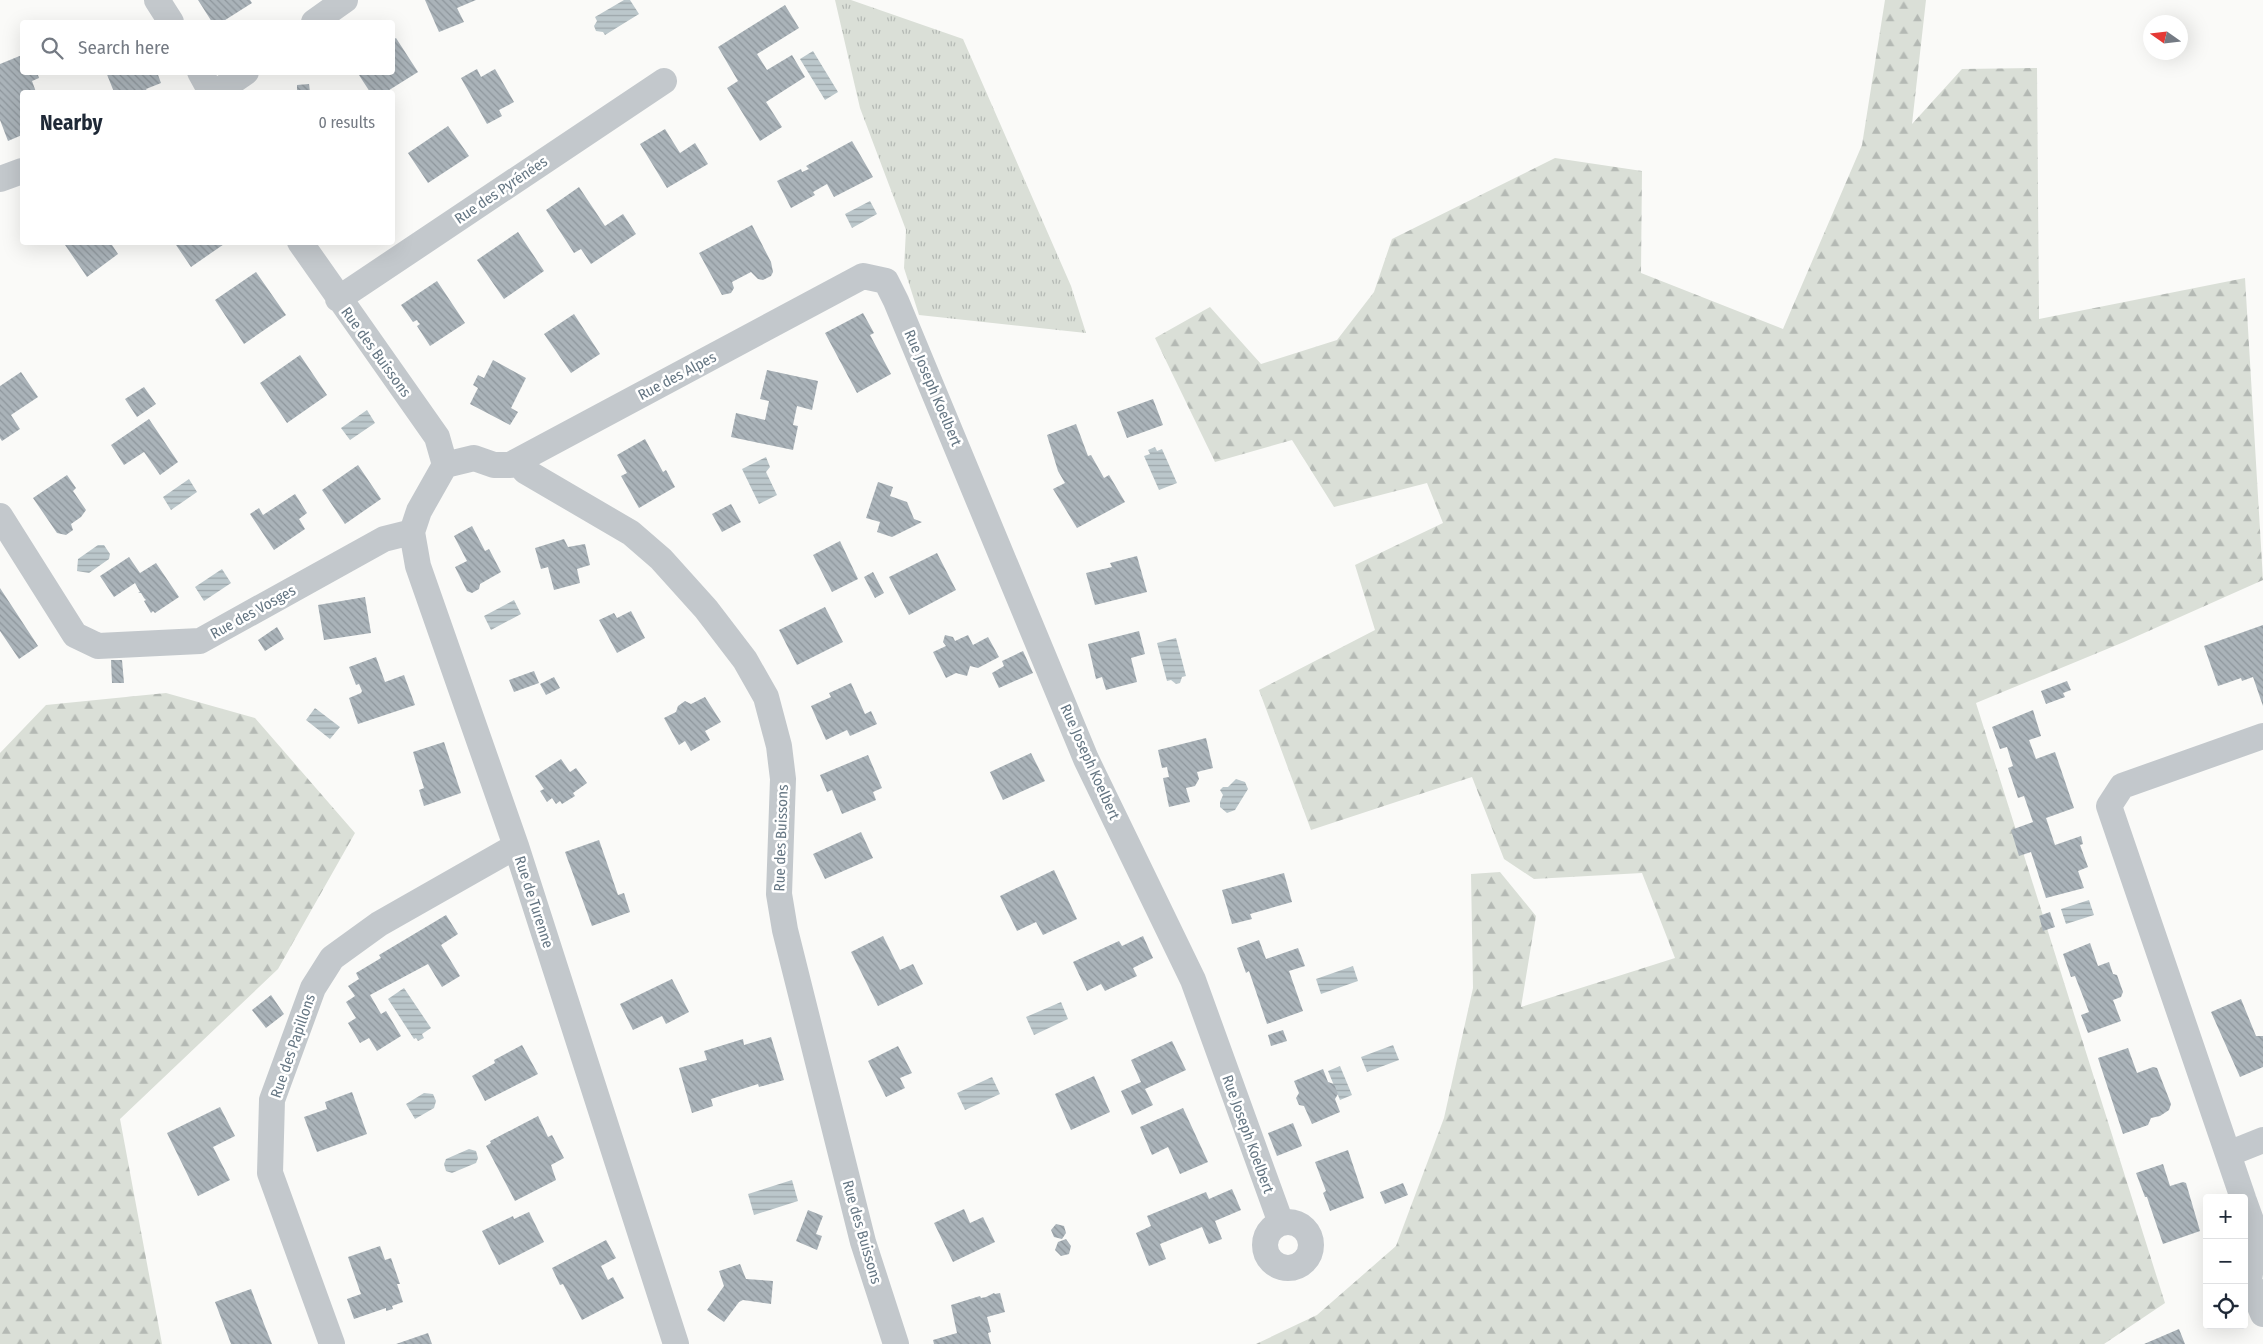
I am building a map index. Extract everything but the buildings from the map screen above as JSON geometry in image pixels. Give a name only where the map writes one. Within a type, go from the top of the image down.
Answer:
[{"type":"street","points":[[157,0],[170,20]]},
{"type":"street","points":[[317,20],[344,0]]},
{"type":"street","points":[[202,75],[210,90]]},
{"type":"street","points":[[220,90],[242,75]]},
{"type":"street","name":"Rue des Pyrénées","points":[[338,299],[664,82]]},
{"type":"street","points":[[0,179],[20,172]]},
{"type":"street","name":"Rue des Buissons","points":[[302,245],[338,299],[437,437],[445,465]]},
{"type":"street","name":"Rue des Alpes","points":[[445,465],[474,458],[503,466],[517,462],[863,276],[886,282],[896,301]]},
{"type":"street","name":"Rue Joseph Koelbert","points":[[896,301],[1086,759],[1193,980],[1281,1223]]},
{"type":"street","name":"Rue des Buissons","points":[[517,462],[526,471],[631,533],[661,558],[706,609],[745,660],[766,697],[779,746],[783,779],[779,894],[785,930],[863,1242],[896,1344]]},
{"type":"street","name":"Rue de Turenne","points":[[445,465],[419,511],[412,532],[418,566],[516,846],[676,1344]]},
{"type":"street","name":"Rue des Vosges","points":[[0,516],[75,635],[98,646],[200,641],[384,539],[412,532]]},
{"type":"street","points":[[2242,1194],[2109,806],[2122,786],[2263,736]]},
{"type":"street","name":"Rue des Papillons","points":[[332,1344],[270,1173],[272,1100],[313,988],[332,958],[378,924],[516,846]]},
{"type":"street","points":[[2228,1154],[2263,1140]]},
{"type":"street","points":[[2248,1212],[2256,1234],[2249,1280],[2263,1314]]},
{"type":"green space","points":[[835,0],[851,0],[963,39],[1071,286],[1086,333],[919,315],[904,268],[906,230],[860,108]]},
{"type":"green space","points":[[1885,0],[1926,0],[1912,124],[1962,69],[2037,68],[2039,319],[2245,278],[2263,580],[2124,642],[1976,703],[2165,1303],[2104,1344],[1256,1344],[1317,1315],[1396,1246],[1444,1118],[1473,988],[1471,874],[1500,872],[1536,916],[1521,1007],[1675,958],[1642,873],[1534,879],[1504,859],[1472,777],[1311,830],[1259,690],[1375,630],[1355,565],[1443,523],[1427,483],[1334,507],[1292,440],[1215,462],[1155,338],[1210,307],[1261,364],[1337,340],[1374,292],[1392,239],[1555,158],[1642,171],[1641,273],[1783,329],[1862,145]]},
{"type":"green space","points":[[166,693],[255,718],[355,833],[278,969],[120,1119],[162,1344],[0,1344],[0,753],[46,705]]},
{"type":"shaded area","points":[[624,0],[630,0],[639,14],[605,35],[603,32],[596,31],[594,26],[597,21],[595,17]]},
{"type":"shaded area","points":[[813,51],[838,92],[825,100],[800,59]]},
{"type":"shaded area","points":[[870,201],[877,214],[852,228],[845,214]]},
{"type":"shaded area","points":[[367,410],[375,423],[350,440],[341,428]]},
{"type":"shaded area","points":[[1155,447],[1157,451],[1162,449],[1177,483],[1159,490],[1144,456],[1150,454],[1148,450]]},
{"type":"shaded area","points":[[766,457],[770,467],[766,472],[777,495],[759,504],[742,469]]},
{"type":"shaded area","points":[[189,479],[197,492],[171,510],[163,497]]},
{"type":"shaded area","points":[[98,545],[104,545],[110,554],[109,559],[89,573],[77,571],[78,559]]},
{"type":"shaded area","points":[[222,569],[231,583],[204,601],[195,587]]},
{"type":"shaded area","points":[[514,600],[521,614],[491,630],[484,616]]},
{"type":"shaded area","points":[[1176,638],[1186,676],[1182,677],[1180,683],[1176,684],[1171,680],[1167,681],[1157,643]]},
{"type":"shaded area","points":[[315,708],[340,727],[330,739],[306,720]]},
{"type":"shaded area","points":[[1236,779],[1245,782],[1248,789],[1235,810],[1227,813],[1220,807],[1223,795],[1220,790],[1223,787],[1228,787]]},
{"type":"shaded area","points":[[2089,900],[2094,915],[2066,924],[2061,909]]},
{"type":"shaded area","points":[[1353,966],[1358,981],[1321,994],[1316,979]]},
{"type":"shaded area","points":[[404,988],[431,1028],[422,1034],[424,1038],[418,1041],[416,1038],[414,1039],[388,999]]},
{"type":"shaded area","points":[[1061,1002],[1068,1019],[1034,1035],[1026,1017]]},
{"type":"shaded area","points":[[1393,1045],[1399,1060],[1367,1072],[1361,1057]]},
{"type":"shaded area","points":[[1340,1066],[1352,1095],[1340,1100],[1328,1071]]},
{"type":"shaded area","points":[[992,1077],[1000,1094],[965,1110],[957,1093]]},
{"type":"shaded area","points":[[424,1093],[433,1094],[436,1101],[434,1108],[415,1119],[406,1104]]},
{"type":"shaded area","points":[[469,1149],[476,1151],[478,1158],[476,1163],[452,1173],[446,1171],[444,1164],[446,1159]]},
{"type":"shaded area","points":[[792,1180],[798,1201],[754,1215],[748,1194]]}]
